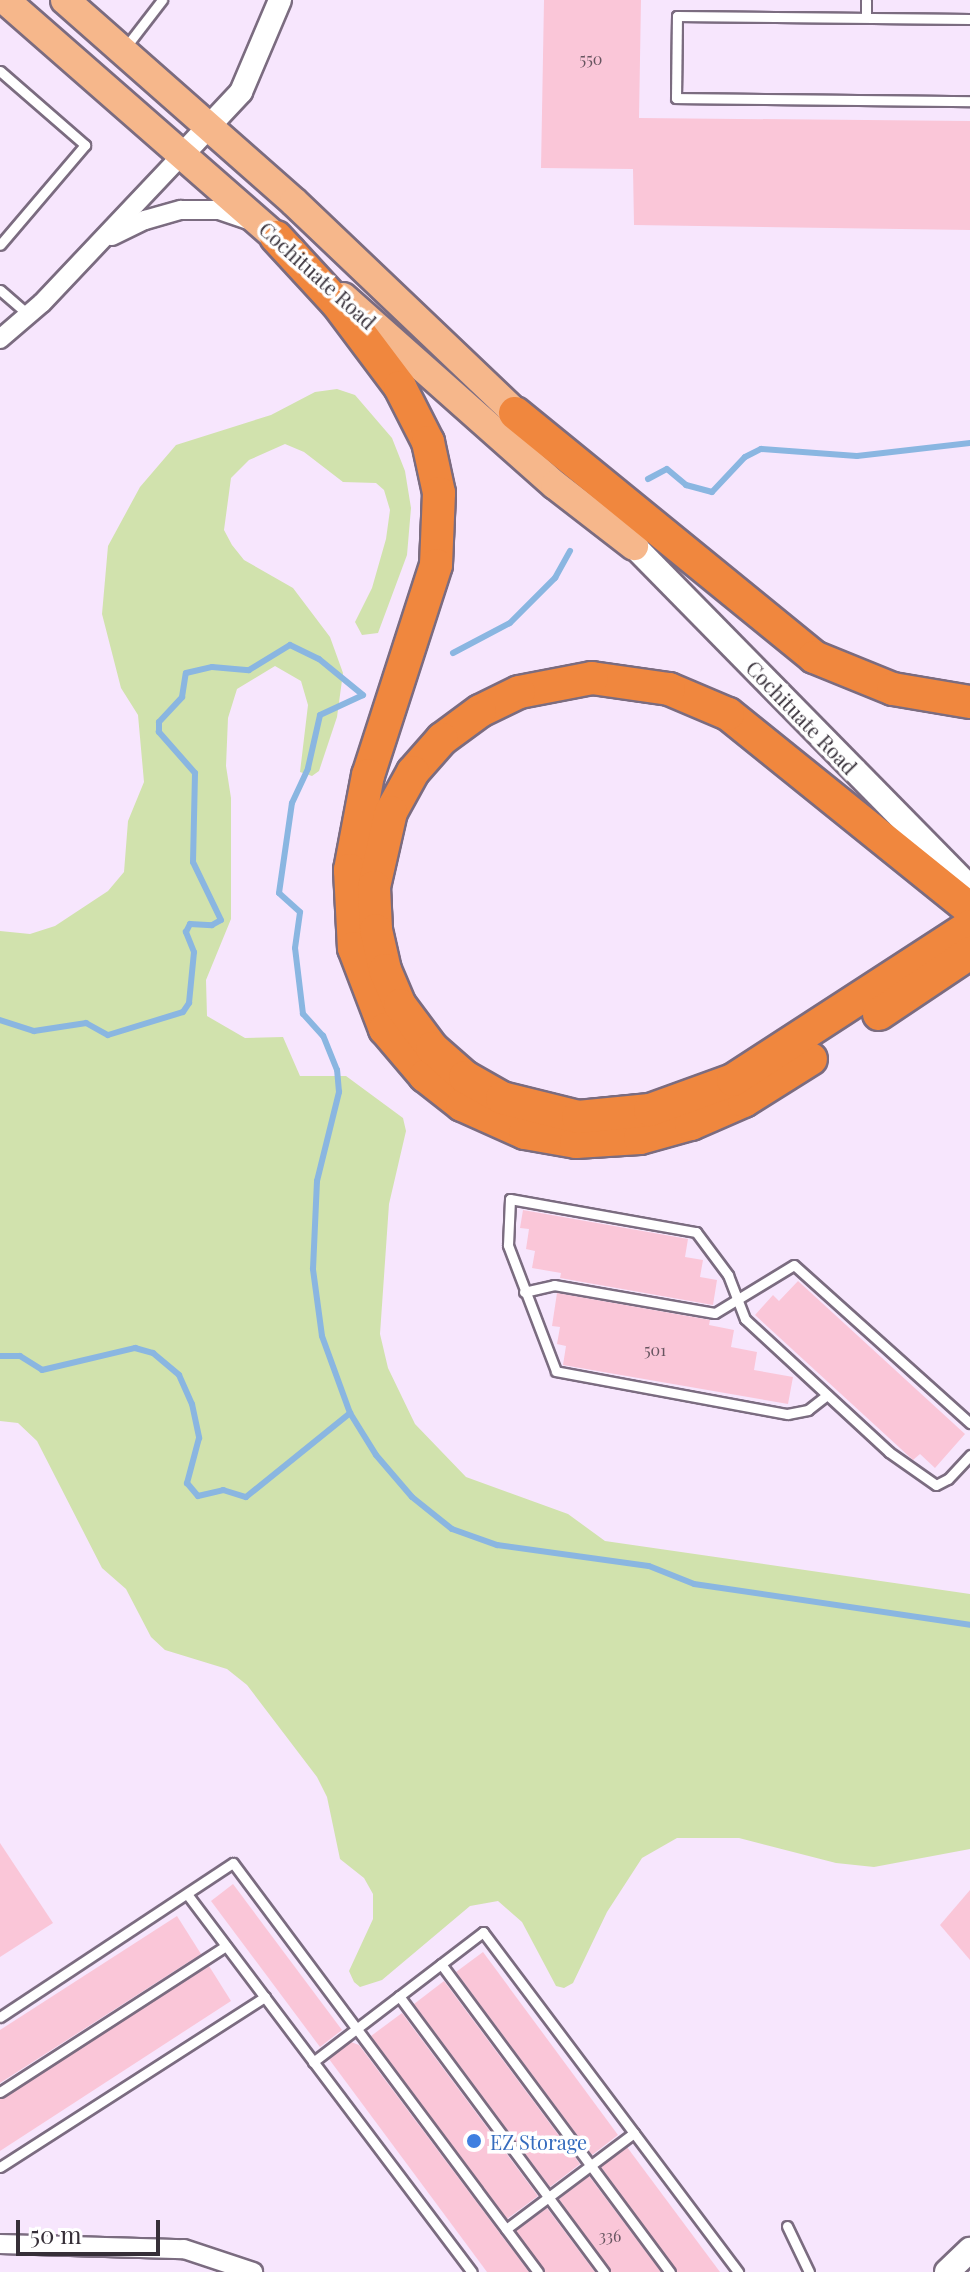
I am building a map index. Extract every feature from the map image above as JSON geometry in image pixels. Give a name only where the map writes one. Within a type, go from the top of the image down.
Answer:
[{"type":"highway","points":[[276,237],[346,314],[400,387],[423,430],[437,480],[436,565],[368,775],[349,886],[351,933],[367,992],[385,1029],[413,1065],[462,1105],[525,1133],[593,1142],[655,1135],[760,1092],[954,955],[970,926]]},
{"type":"highway","points":[[515,413],[799,648],[877,685],[970,702]]},
{"type":"highway","points":[[954,955],[717,1088],[636,1113],[562,1115],[516,1104],[475,1084],[442,1058],[414,1026],[395,994],[378,943],[375,872],[398,797],[422,761],[454,729],[492,704],[533,687],[578,679],[623,680],[684,694],[742,723],[970,909]]},
{"type":"main road","name":"Cochituate Road","points":[[5,0],[183,154],[528,462],[634,546]]},
{"type":"main road","name":"Cochituate Road","points":[[65,0],[209,126],[515,413],[634,546],[970,888]]},
{"type":"main road","points":[[947,2272],[970,2250]]},
{"type":"street","points":[[0,339],[29,315],[183,154],[245,84],[280,0]]},
{"type":"street","points":[[87,254],[133,225],[181,210],[230,212],[276,237]]},
{"type":"street","points":[[0,2244],[184,2249],[253,2272]]},
{"type":"lane","points":[[122,51],[162,0]]},
{"type":"lane","points":[[866,0],[866,16]]},
{"type":"lane","points":[[970,19],[677,16],[676,98],[970,101]]},
{"type":"lane","points":[[0,71],[85,145],[0,245]]},
{"type":"lane","points":[[0,290],[29,315]]},
{"type":"lane","points":[[827,1395],[808,1410],[787,1414],[563,1375],[550,1364],[506,1239],[510,1199],[696,1232],[728,1275],[748,1323],[931,1483],[945,1482],[970,1455]]},
{"type":"lane","points":[[524,1292],[554,1285],[715,1313],[786,1266],[799,1267],[970,1423]]},
{"type":"lane","points":[[0,2017],[233,1863],[538,2272]]},
{"type":"lane","points":[[187,1894],[472,2272]]},
{"type":"lane","points":[[313,2062],[483,1932],[738,2272]]},
{"type":"lane","points":[[0,2092],[226,1946]]},
{"type":"lane","points":[[441,1964],[670,2272]]},
{"type":"lane","points":[[399,1996],[604,2272]]},
{"type":"lane","points":[[0,2167],[265,1997]]},
{"type":"lane","points":[[506,2229],[634,2133]]},
{"type":"lane","points":[[787,2226],[809,2272]]},
{"type":"green space","points":[[337,389],[355,395],[392,438],[405,471],[411,508],[407,555],[378,633],[362,635],[355,622],[372,588],[386,539],[390,510],[384,490],[376,483],[343,482],[304,452],[285,444],[249,460],[231,478],[224,530],[232,545],[244,560],[293,588],[330,637],[343,673],[337,717],[319,771],[312,776],[300,772],[308,705],[301,681],[275,666],[237,689],[228,718],[226,766],[231,798],[231,919],[206,980],[207,1016],[245,1038],[283,1037],[300,1076],[346,1076],[403,1118],[406,1131],[389,1204],[380,1334],[388,1368],[415,1424],[466,1477],[568,1514],[605,1541],[970,1594],[970,1849],[874,1867],[836,1863],[739,1838],[677,1838],[642,1858],[607,1912],[573,1983],[564,1988],[556,1986],[522,1922],[498,1901],[470,1906],[382,1980],[360,1987],[354,1982],[349,1971],[373,1919],[373,1894],[364,1878],[340,1859],[327,1797],[317,1777],[247,1685],[227,1669],[165,1650],[151,1637],[126,1589],[102,1568],[37,1441],[18,1423],[0,1421],[0,931],[30,934],[55,926],[108,891],[124,872],[128,821],[144,782],[138,715],[121,688],[102,614],[108,546],[140,487],[176,445],[271,415],[315,392]]},
{"type":"building","points":[[544,0],[641,0],[639,118],[970,121],[970,230],[634,225],[633,169],[541,168]]},
{"type":"building","points":[[523,1210],[688,1239],[685,1257],[703,1260],[700,1277],[717,1280],[713,1305],[560,1278],[561,1273],[532,1268],[535,1251],[526,1249],[529,1229],[520,1228]]},
{"type":"building","points":[[798,1281],[965,1434],[935,1468],[920,1454],[913,1460],[755,1315],[773,1295],[779,1301]]},
{"type":"building","points":[[557,1293],[710,1320],[709,1325],[734,1330],[731,1347],[757,1352],[754,1370],[793,1377],[788,1404],[563,1365],[566,1346],[557,1344],[560,1327],[552,1326]]},
{"type":"building","points":[[0,1843],[53,1923],[0,1957]]},
{"type":"building","points":[[233,1884],[342,2030],[320,2047],[211,1901]]},
{"type":"building","points":[[970,1890],[970,1960],[940,1925]]},
{"type":"building","points":[[177,1916],[201,1954],[0,2083],[0,2030]]},
{"type":"building","points":[[483,1952],[618,2135],[592,2155],[456,1972]]},
{"type":"building","points":[[209,1966],[231,2001],[0,2151],[0,2099]]},
{"type":"building","points":[[444,1981],[580,2164],[550,2187],[414,2004]]},
{"type":"building","points":[[402,2013],[538,2196],[507,2219],[371,2036]]},
{"type":"building","points":[[351,2042],[359,2045],[529,2272],[487,2272],[329,2059]]},
{"type":"building","points":[[627,2147],[720,2272],[677,2272],[601,2167]]},
{"type":"building","points":[[589,2176],[661,2272],[611,2272],[559,2199]]},
{"type":"building","points":[[547,2208],[595,2272],[545,2272],[516,2231]]},
{"type":"waterway","points":[[648,479],[667,469],[686,485],[712,492],[745,457],[761,449],[857,456],[970,443]]},
{"type":"waterway","points":[[453,653],[510,623],[555,578],[570,551]]},
{"type":"waterway","points":[[0,1020],[34,1031],[86,1023],[108,1035],[183,1012],[189,1003],[194,952],[186,932],[190,924],[212,925],[221,920],[193,862],[195,773],[159,732],[159,722],[182,697],[186,673],[212,667],[249,670],[290,645],[319,659],[363,695]]},
{"type":"waterway","points":[[0,1356],[20,1356],[42,1370],[135,1348],[153,1353],[179,1375],[192,1404],[199,1438],[187,1483],[198,1496],[223,1490],[246,1497],[350,1413],[322,1336],[313,1269],[317,1181],[339,1092],[337,1070],[323,1036],[303,1014],[295,948],[300,912],[279,893],[292,803],[308,768],[320,715],[363,695]]},
{"type":"waterway","points":[[350,1413],[376,1455],[412,1497],[452,1529],[497,1545],[649,1566],[694,1584],[970,1625]]},
{"type":"place","name":"EZ Storage","points":[[474,2141]]}]
